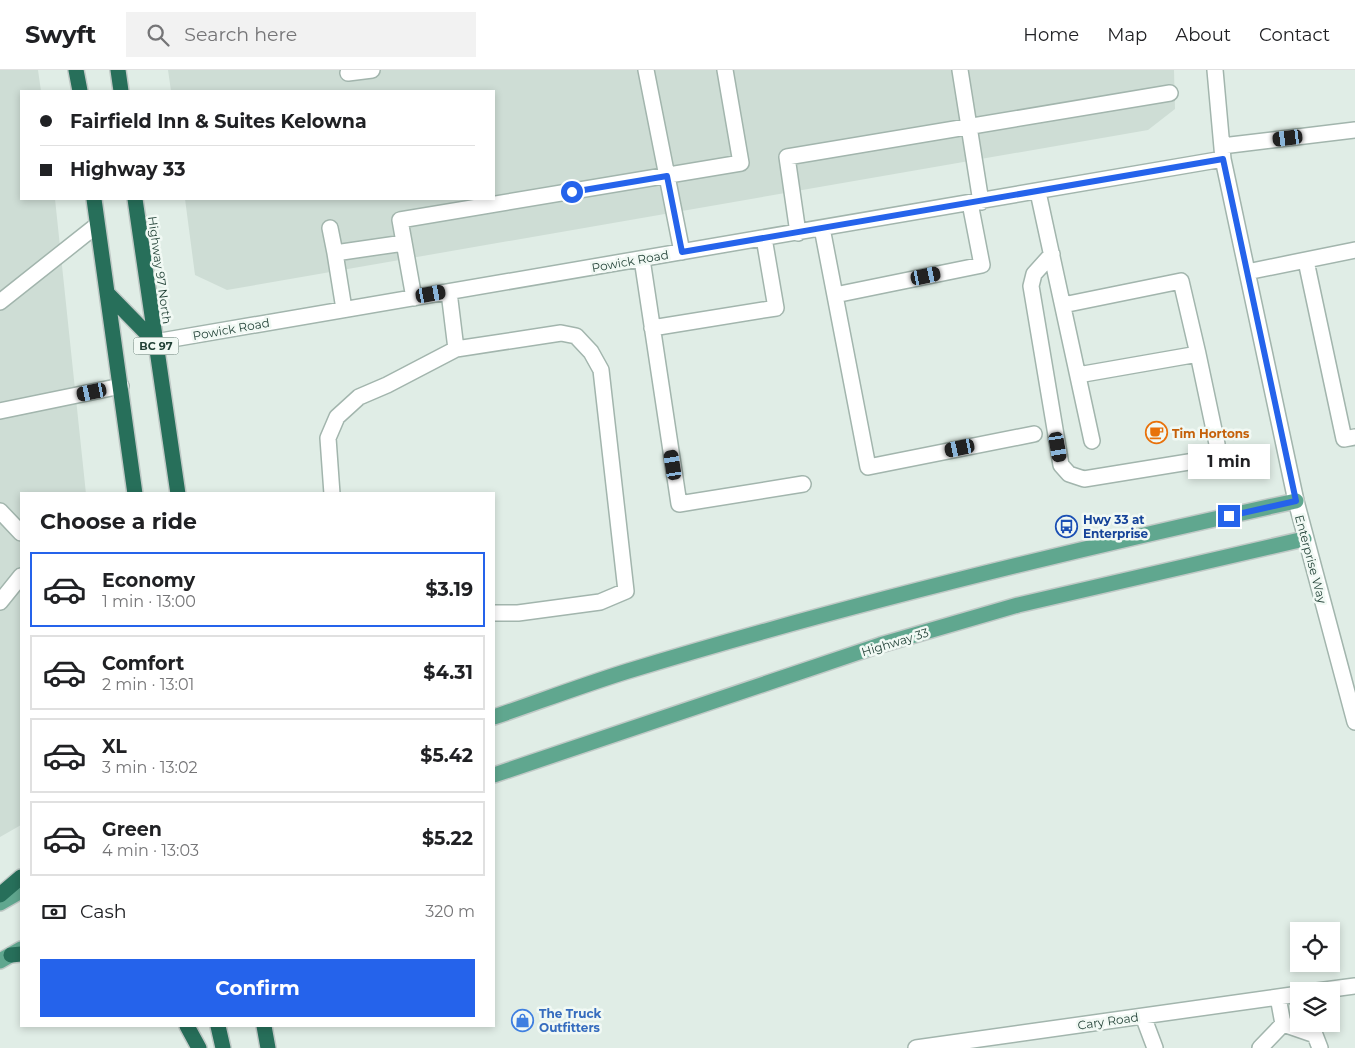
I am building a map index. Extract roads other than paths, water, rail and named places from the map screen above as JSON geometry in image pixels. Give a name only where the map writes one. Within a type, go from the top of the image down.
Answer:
[{"type":"highway","points":[[76,70],[80,90]]},
{"type":"highway","points":[[118,70],[121,90]]},
{"type":"highway","name":"BC 97","points":[[94,200],[135,492]]},
{"type":"highway","name":"Highway 97 North","points":[[136,200],[178,492]]},
{"type":"highway","points":[[108,293],[155,342]]},
{"type":"highway","points":[[0,895],[20,878]]},
{"type":"highway","points":[[188,1027],[199,1048]]},
{"type":"highway","points":[[218,1027],[223,1048]]},
{"type":"highway","points":[[264,1027],[268,1048]]},
{"type":"main road","points":[[495,717],[626,672],[803,620],[1027,562],[1296,501]]},
{"type":"main road","name":"Highway 33","points":[[495,776],[880,645],[1009,608],[1304,539]]},
{"type":"main road","points":[[0,902],[20,892]]},
{"type":"street","points":[[348,73],[372,70]]},
{"type":"street","points":[[646,70],[682,252]]},
{"type":"street","points":[[414,298],[400,220],[741,163],[725,70]]},
{"type":"street","points":[[835,296],[982,265],[969,126],[960,70]]},
{"type":"street","name":"Enterprise Way","points":[[1215,70],[1223,152],[1304,539],[1355,722]]},
{"type":"street","points":[[798,233],[787,157],[1170,93]]},
{"type":"street","name":"Powick Road","points":[[155,342],[1038,192],[1223,152],[1355,130]]},
{"type":"street","points":[[1038,192],[1092,441]]},
{"type":"street","points":[[0,302],[97,225]]},
{"type":"street","points":[[330,228],[344,310]]},
{"type":"street","points":[[822,228],[868,467],[1034,434]]},
{"type":"street","points":[[652,328],[776,308],[764,238]]},
{"type":"street","points":[[335,253],[404,243]]},
{"type":"street","points":[[1247,272],[1355,250]]},
{"type":"street","points":[[1052,254],[1034,274],[1031,286],[1061,465],[1069,474],[1084,479],[1207,459],[1214,454],[1217,444],[1182,281],[1063,305]]},
{"type":"street","points":[[642,259],[678,504],[803,484]]},
{"type":"street","points":[[1306,261],[1344,439],[1355,437]]},
{"type":"street","points":[[449,292],[456,348]]},
{"type":"street","points":[[332,492],[328,438],[337,417],[359,397],[387,386],[456,348],[561,333],[576,336],[591,352],[601,370],[626,591],[600,602],[518,613],[495,613]]},
{"type":"street","points":[[1078,375],[1198,354]]},
{"type":"street","points":[[0,411],[121,386]]},
{"type":"street","points":[[0,511],[20,532]]},
{"type":"street","points":[[0,602],[20,577]]},
{"type":"street","points":[[1340,988],[1355,986]]},
{"type":"street","name":"Cary Road","points":[[916,1048],[1290,995]]},
{"type":"street","points":[[1278,997],[1283,1024]]},
{"type":"street","points":[[1143,1016],[1155,1048]]},
{"type":"street","points":[[1260,1048],[1283,1024]]},
{"type":"street","points":[[1283,1024],[1315,1035],[1320,1048]]},
{"type":"place","name":"Tim Hortons","points":[[1156,433]]},
{"type":"place","name":"Hwy 33 at Enterprise","points":[[1067,526]]},
{"type":"place","name":"The Truck Outfitters","points":[[523,1020]]}]
